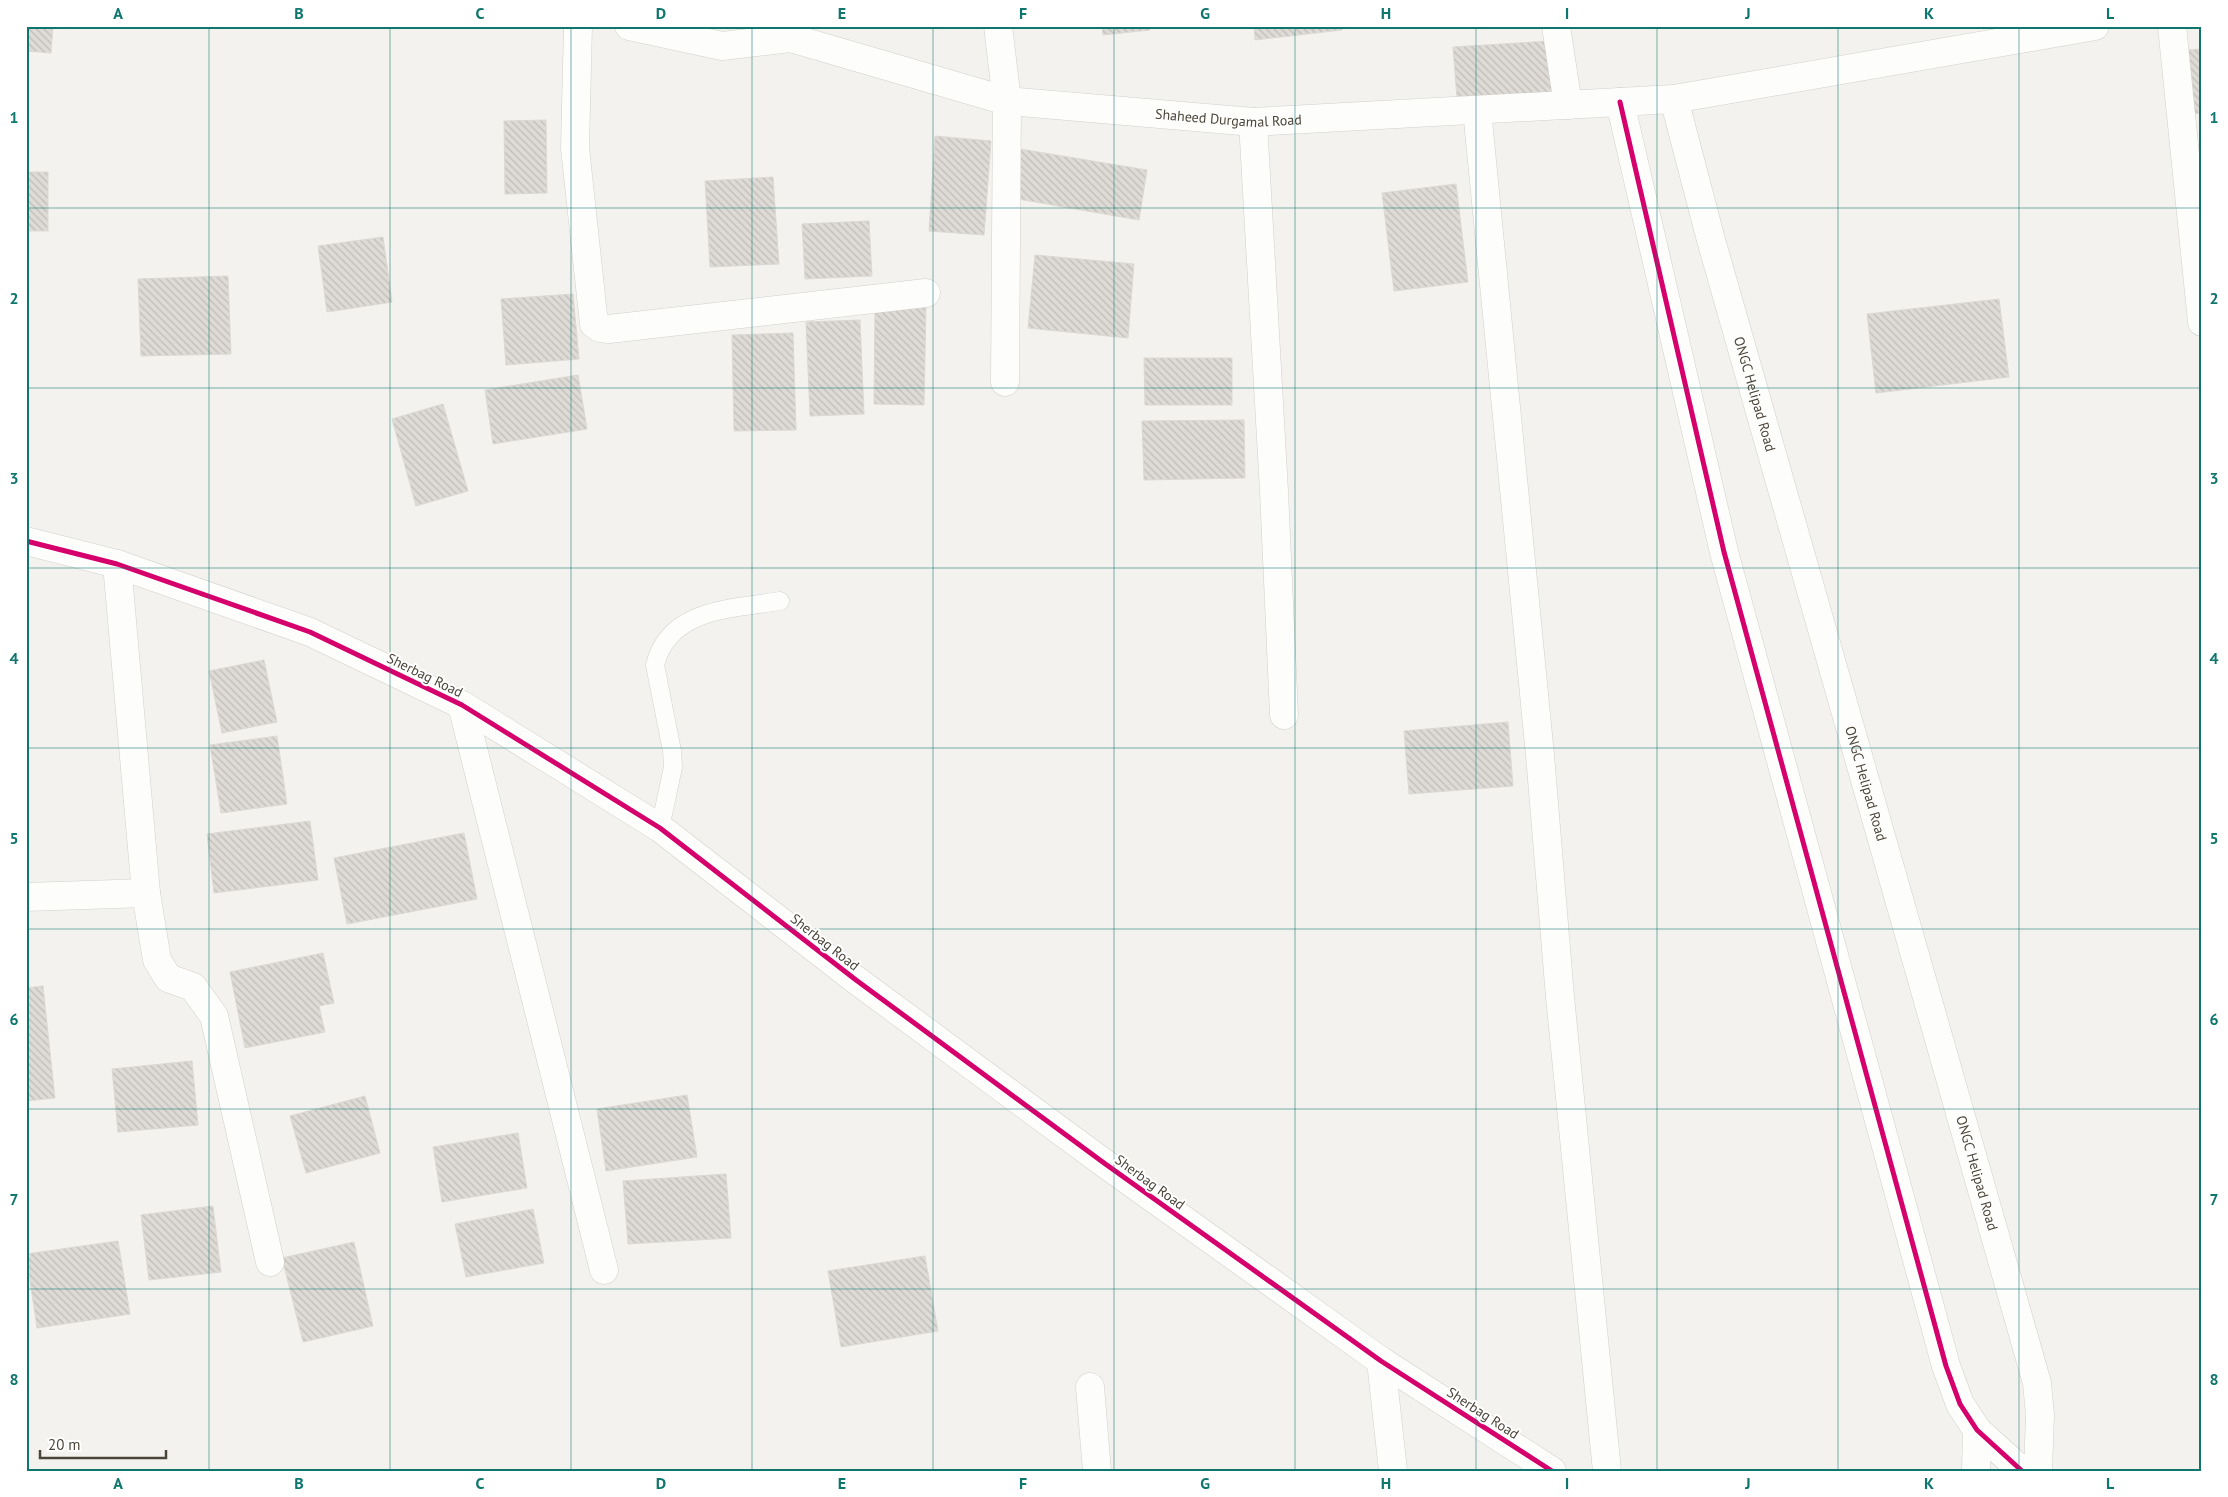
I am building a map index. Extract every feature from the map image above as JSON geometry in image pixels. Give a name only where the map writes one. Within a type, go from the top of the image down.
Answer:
[{"type":"street","points":[[578,26],[576,148],[594,324],[600,328],[609,329],[926,294]]},
{"type":"street","name":"Shaheed Durgamal Road","points":[[629,26],[722,46],[783,32],[1007,101],[1253,122],[1674,99],[2014,33],[2095,26]]},
{"type":"street","points":[[998,26],[1007,101],[1005,382]]},
{"type":"street","points":[[1556,26],[1568,106]]},
{"type":"street","points":[[2172,26],[2202,322]]},
{"type":"street","name":"ONGC Helipad Road","points":[[1674,99],[1717,259],[2036,1383],[2040,1415],[2038,1471]]},
{"type":"street","points":[[1620,102],[1724,552],[1946,1366],[1960,1404],[1977,1430],[2022,1471]]},
{"type":"street","points":[[1477,110],[1540,755],[1560,997],[1607,1471]]},
{"type":"street","points":[[1253,122],[1274,491],[1284,715]]},
{"type":"street","name":"Sherbag Road","points":[[26,541],[118,564],[310,632],[462,705],[660,828],[856,980],[1048,1122],[1381,1361],[1552,1471]]},
{"type":"street","points":[[118,564],[146,894],[157,960],[168,978],[193,987],[214,1016],[270,1262]]},
{"type":"street","points":[[462,705],[604,1270]]},
{"type":"street","points":[[26,897],[146,894]]},
{"type":"street","points":[[1381,1361],[1393,1471]]},
{"type":"street","points":[[1090,1387],[1097,1471]]},
{"type":"street","points":[[1976,1471],[1977,1430]]},
{"type":"lane","points":[[660,828],[672,767],[672,752],[655,665],[658,651],[673,630],[702,614],[780,601]]},
{"type":"building","points":[[26,26],[53,26],[51,53],[26,51]]},
{"type":"building","points":[[1102,26],[1150,26],[1150,30],[1103,35]]},
{"type":"building","points":[[1254,26],[1342,26],[1342,30],[1255,40]]},
{"type":"building","points":[[1550,41],[1557,93],[1457,98],[1453,47]]},
{"type":"building","points":[[2202,49],[2202,113],[2188,114],[2183,50]]},
{"type":"building","points":[[546,120],[547,193],[505,194],[504,121]]},
{"type":"building","points":[[935,136],[991,141],[984,235],[929,231]]},
{"type":"building","points":[[1020,149],[1147,170],[1139,220],[1012,198]]},
{"type":"building","points":[[26,172],[48,172],[48,231],[26,231]]},
{"type":"building","points":[[773,177],[779,264],[710,267],[705,181]]},
{"type":"building","points":[[1456,184],[1468,282],[1394,291],[1382,193]]},
{"type":"building","points":[[869,221],[872,276],[805,279],[802,224]]},
{"type":"building","points":[[383,237],[392,302],[327,312],[318,246]]},
{"type":"building","points":[[1035,255],[1134,264],[1128,338],[1028,328]]},
{"type":"building","points":[[228,276],[231,354],[141,356],[138,279]]},
{"type":"building","points":[[573,294],[579,359],[506,365],[501,299]]},
{"type":"building","points":[[1999,299],[2009,377],[1876,393],[1867,314]]},
{"type":"building","points":[[875,304],[926,305],[924,405],[874,404]]},
{"type":"building","points":[[860,320],[864,414],[810,416],[806,322]]},
{"type":"building","points":[[793,333],[796,430],[734,431],[732,335]]},
{"type":"building","points":[[1144,358],[1232,358],[1232,405],[1145,405]]},
{"type":"building","points":[[578,375],[587,429],[493,444],[485,390]]},
{"type":"building","points":[[443,404],[468,491],[416,506],[392,419]]},
{"type":"building","points":[[1244,420],[1245,478],[1144,480],[1142,421]]},
{"type":"building","points":[[264,660],[277,722],[222,733],[209,671]]},
{"type":"building","points":[[1508,722],[1513,786],[1409,794],[1404,731]]},
{"type":"building","points":[[277,736],[287,804],[221,813],[210,745]]},
{"type":"building","points":[[310,821],[318,880],[214,893],[207,834]]},
{"type":"building","points":[[464,833],[477,899],[347,924],[334,858]]},
{"type":"building","points":[[323,953],[334,1003],[319,1006],[325,1032],[245,1048],[230,972]]},
{"type":"building","points":[[43,986],[55,1098],[26,1101],[26,988]]},
{"type":"building","points":[[192,1061],[198,1125],[118,1132],[112,1069]]},
{"type":"building","points":[[687,1095],[697,1157],[606,1171],[597,1109]]},
{"type":"building","points":[[365,1096],[380,1153],[306,1173],[290,1116]]},
{"type":"building","points":[[518,1133],[527,1188],[442,1202],[433,1147]]},
{"type":"building","points":[[726,1174],[731,1238],[628,1244],[623,1181]]},
{"type":"building","points":[[213,1206],[221,1272],[149,1280],[141,1215]]},
{"type":"building","points":[[533,1209],[544,1263],[466,1277],[455,1224]]},
{"type":"building","points":[[118,1241],[130,1314],[37,1328],[26,1254]]},
{"type":"building","points":[[354,1242],[373,1326],[303,1342],[282,1258]]},
{"type":"building","points":[[925,1256],[938,1331],[841,1347],[828,1271]]},
{"type":"cycle path","points":[[1620,102],[1724,552],[1946,1366],[1960,1404],[1977,1430],[2022,1471]]},
{"type":"cycle path","points":[[26,541],[117,564],[310,632],[462,705],[660,828],[856,980],[1104,1163],[1381,1361],[1552,1471]]}]
